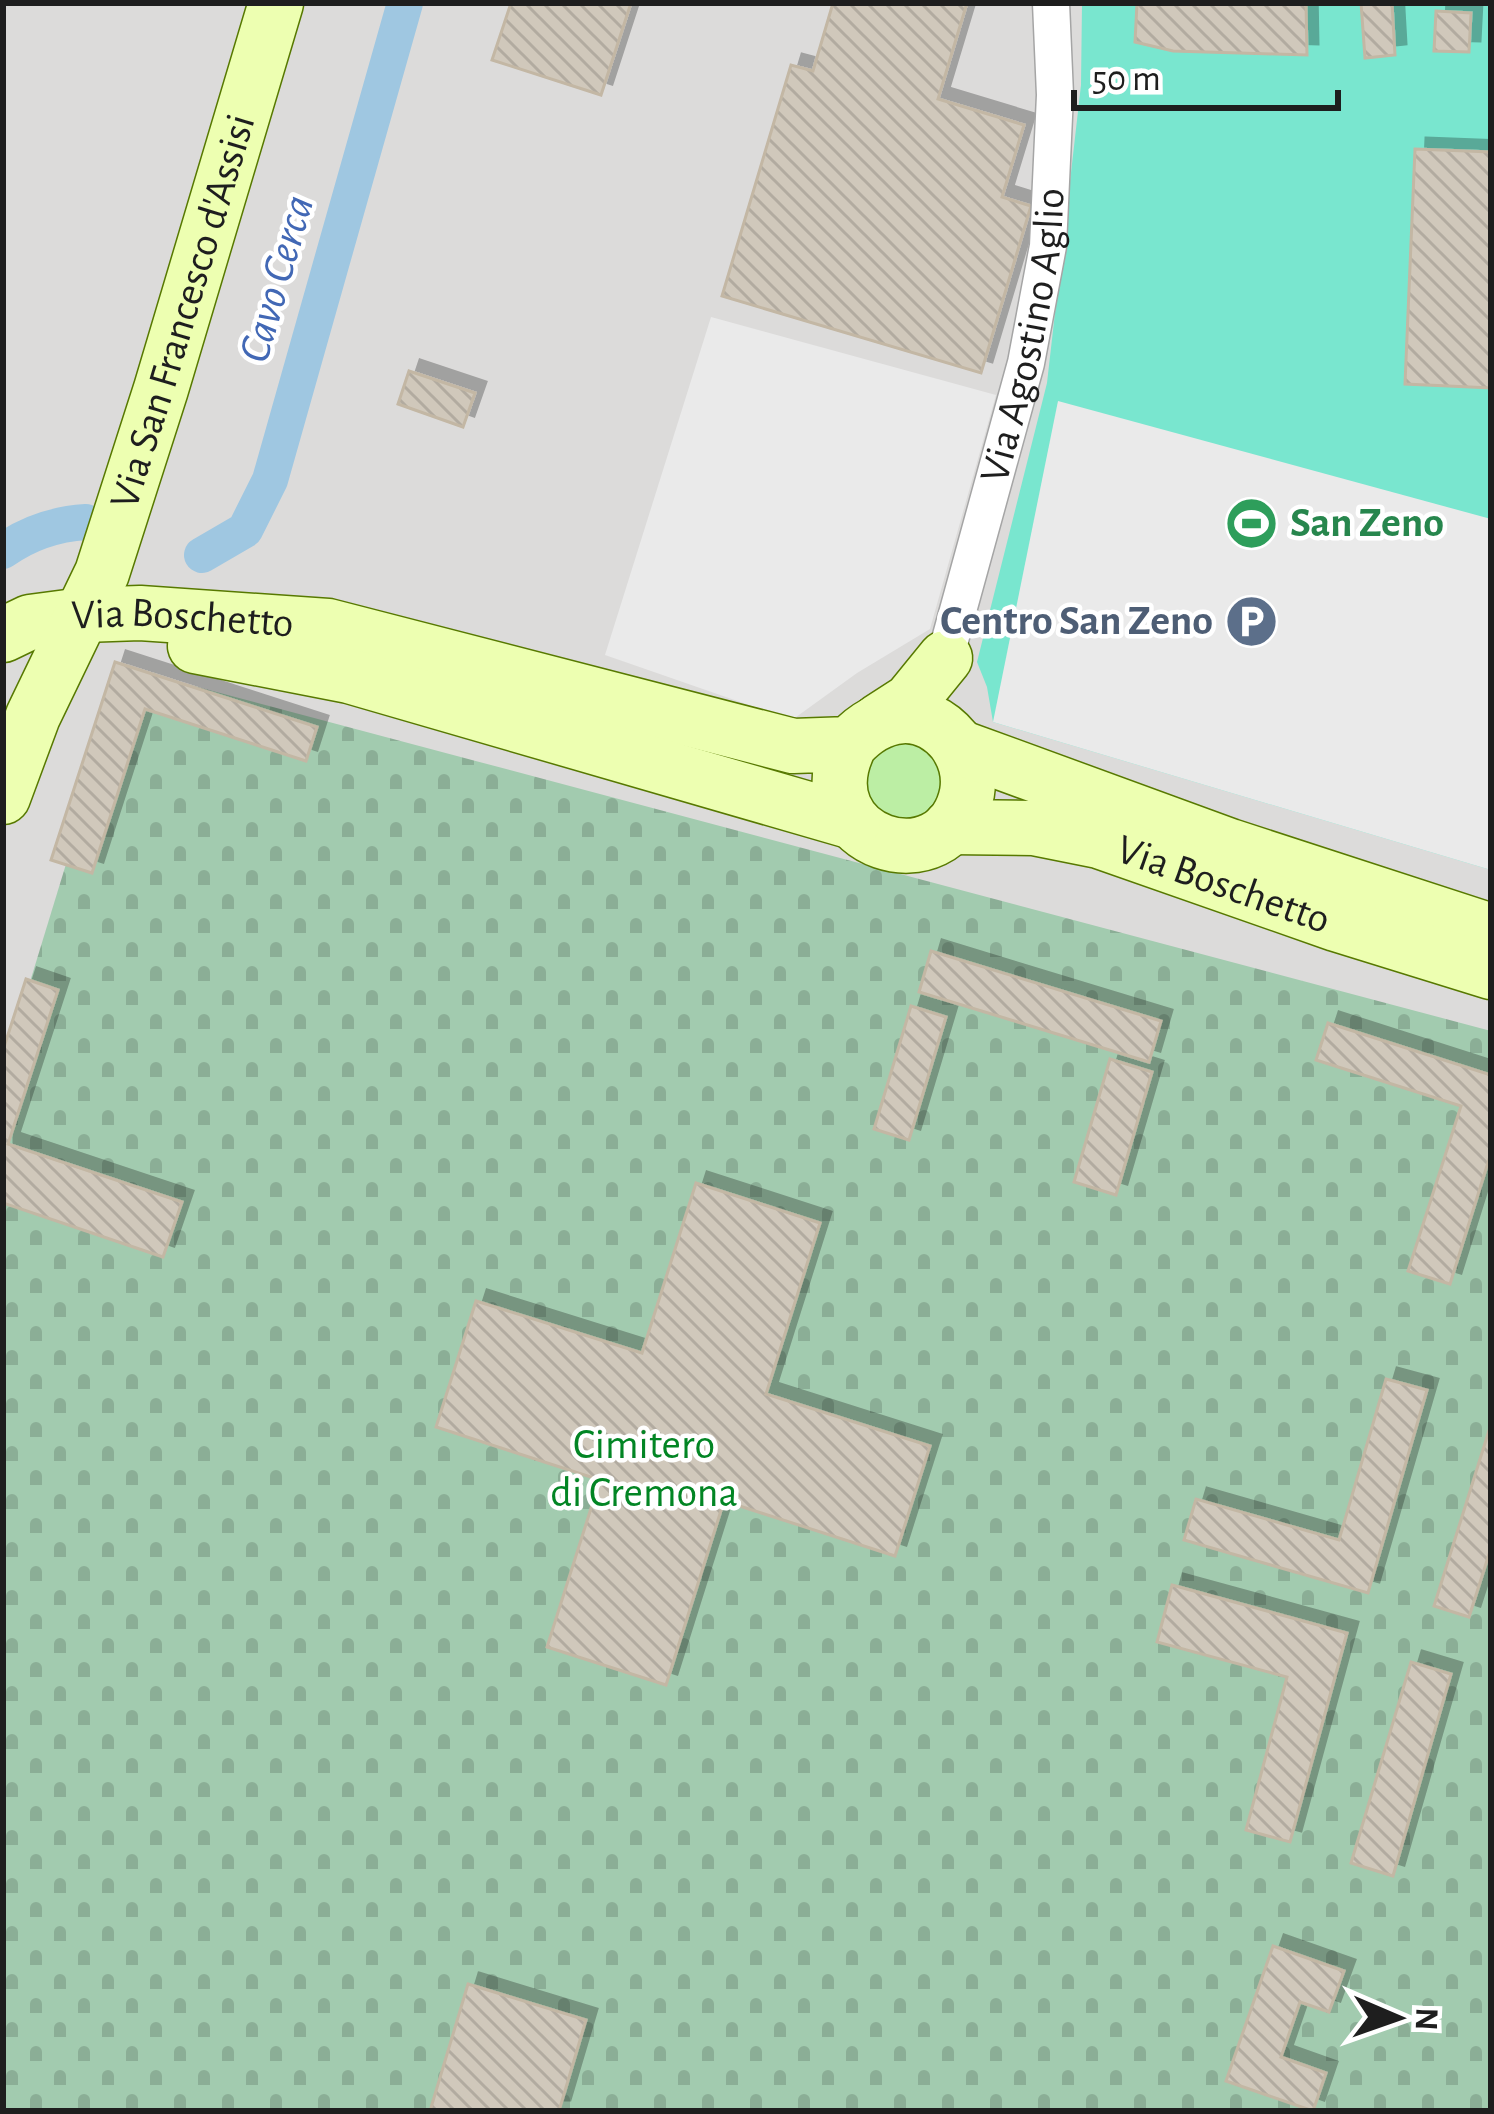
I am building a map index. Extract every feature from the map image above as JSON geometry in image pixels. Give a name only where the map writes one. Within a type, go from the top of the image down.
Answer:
[{"type":"street","name":"Via San Francesco d'Assisi","points":[[3,796],[33,716],[102,573],[276,3]]},
{"type":"street","name":"Via Agostino Aglio","points":[[952,740],[940,705],[946,658],[1016,400],[1048,246],[1054,95],[1051,3]]},
{"type":"street","name":"Via Boschetto","points":[[82,615],[140,613],[328,626],[793,746],[865,732],[896,716],[914,717],[930,722],[952,740],[1230,846],[1491,931]]},
{"type":"street","points":[[3,635],[30,622],[82,615]]},
{"type":"street","name":"Via Boschetto","points":[[82,615],[176,642],[350,676],[853,822],[868,837],[889,845],[932,840],[950,827],[1034,828],[1099,842],[1491,972]]},
{"type":"street","name":"Via Agostino Aglio","points":[[865,732],[910,701],[946,658]]},
{"type":"street","points":[[853,822],[842,804],[838,783],[841,763],[865,732]]},
{"type":"street","points":[[950,827],[968,789],[967,767],[952,740]]},
{"type":"shaded area","points":[[3,3],[1491,3],[1491,2111],[3,2111]]},
{"type":"shaded area","name":"San Zeno","points":[[1082,3],[1491,3],[1491,870],[993,722],[977,662],[1047,383],[1081,85]]},
{"type":"shaded area","points":[[711,317],[996,395],[930,629],[792,720],[605,655]]},
{"type":"shaded area","name":"Centro San Zeno","points":[[1058,401],[1491,519],[1491,870],[993,722]]},
{"type":"green space","name":"Cimitero di Cremona","points":[[126,668],[1491,1031],[1491,2111],[3,2111],[3,1070]]},
{"type":"green space","points":[[906,736],[943,759],[943,802],[908,826],[861,797],[867,754]]},
{"type":"building","points":[[511,3],[631,3],[601,95],[492,60]]},
{"type":"building","points":[[833,3],[967,3],[938,99],[1024,125],[1002,197],[1031,206],[981,373],[722,296],[791,65],[813,71]]},
{"type":"building","points":[[1137,3],[1306,3],[1307,55],[1173,51],[1135,42]]},
{"type":"building","points":[[1361,3],[1392,3],[1395,55],[1365,58]]},
{"type":"building","points":[[1436,11],[1471,13],[1469,52],[1434,51]]},
{"type":"building","points":[[1415,149],[1491,152],[1491,388],[1405,384]]},
{"type":"building","points":[[409,371],[475,393],[463,427],[398,404]]},
{"type":"building","points":[[115,662],[317,727],[306,761],[145,709],[92,873],[51,860]]},
{"type":"building","points":[[931,951],[1161,1021],[1149,1062],[919,992]]},
{"type":"building","points":[[26,979],[58,990],[8,1144],[182,1202],[163,1257],[3,1203],[3,1050]]},
{"type":"building","points":[[911,1006],[946,1017],[909,1140],[874,1129]]},
{"type":"building","points":[[1328,1023],[1491,1075],[1491,1153],[1450,1284],[1408,1271],[1461,1106],[1316,1060]]},
{"type":"building","points":[[1110,1059],[1152,1072],[1116,1195],[1074,1182]]},
{"type":"building","points":[[696,1183],[820,1223],[766,1394],[930,1446],[895,1556],[724,1501],[666,1685],[547,1647],[600,1480],[436,1427],[476,1301],[642,1353]]},
{"type":"building","points":[[1386,1379],[1427,1390],[1368,1593],[1184,1540],[1196,1499],[1339,1540]]},
{"type":"building","points":[[1491,1424],[1491,1548],[1469,1617],[1434,1606]]},
{"type":"building","points":[[1172,1585],[1347,1633],[1290,1842],[1246,1830],[1287,1677],[1157,1642]]},
{"type":"building","points":[[1411,1662],[1451,1674],[1393,1876],[1351,1863]]},
{"type":"building","points":[[1273,1946],[1344,1971],[1329,2012],[1300,2002],[1281,2057],[1326,2073],[1313,2111],[1226,2081]]},
{"type":"building","points":[[468,1984],[586,2020],[559,2111],[430,2111]]},
{"type":"waterway","name":"Cavo Cerca","points":[[202,555],[245,530],[270,480],[405,3]]},
{"type":"waterway","name":"Cavo Cerca","points":[[3,551],[42,530],[86,522]]},
{"type":"place","name":"San Zeno","points":[[1251,523]]},
{"type":"place","name":"Centro San Zeno","points":[[1252,621]]}]
